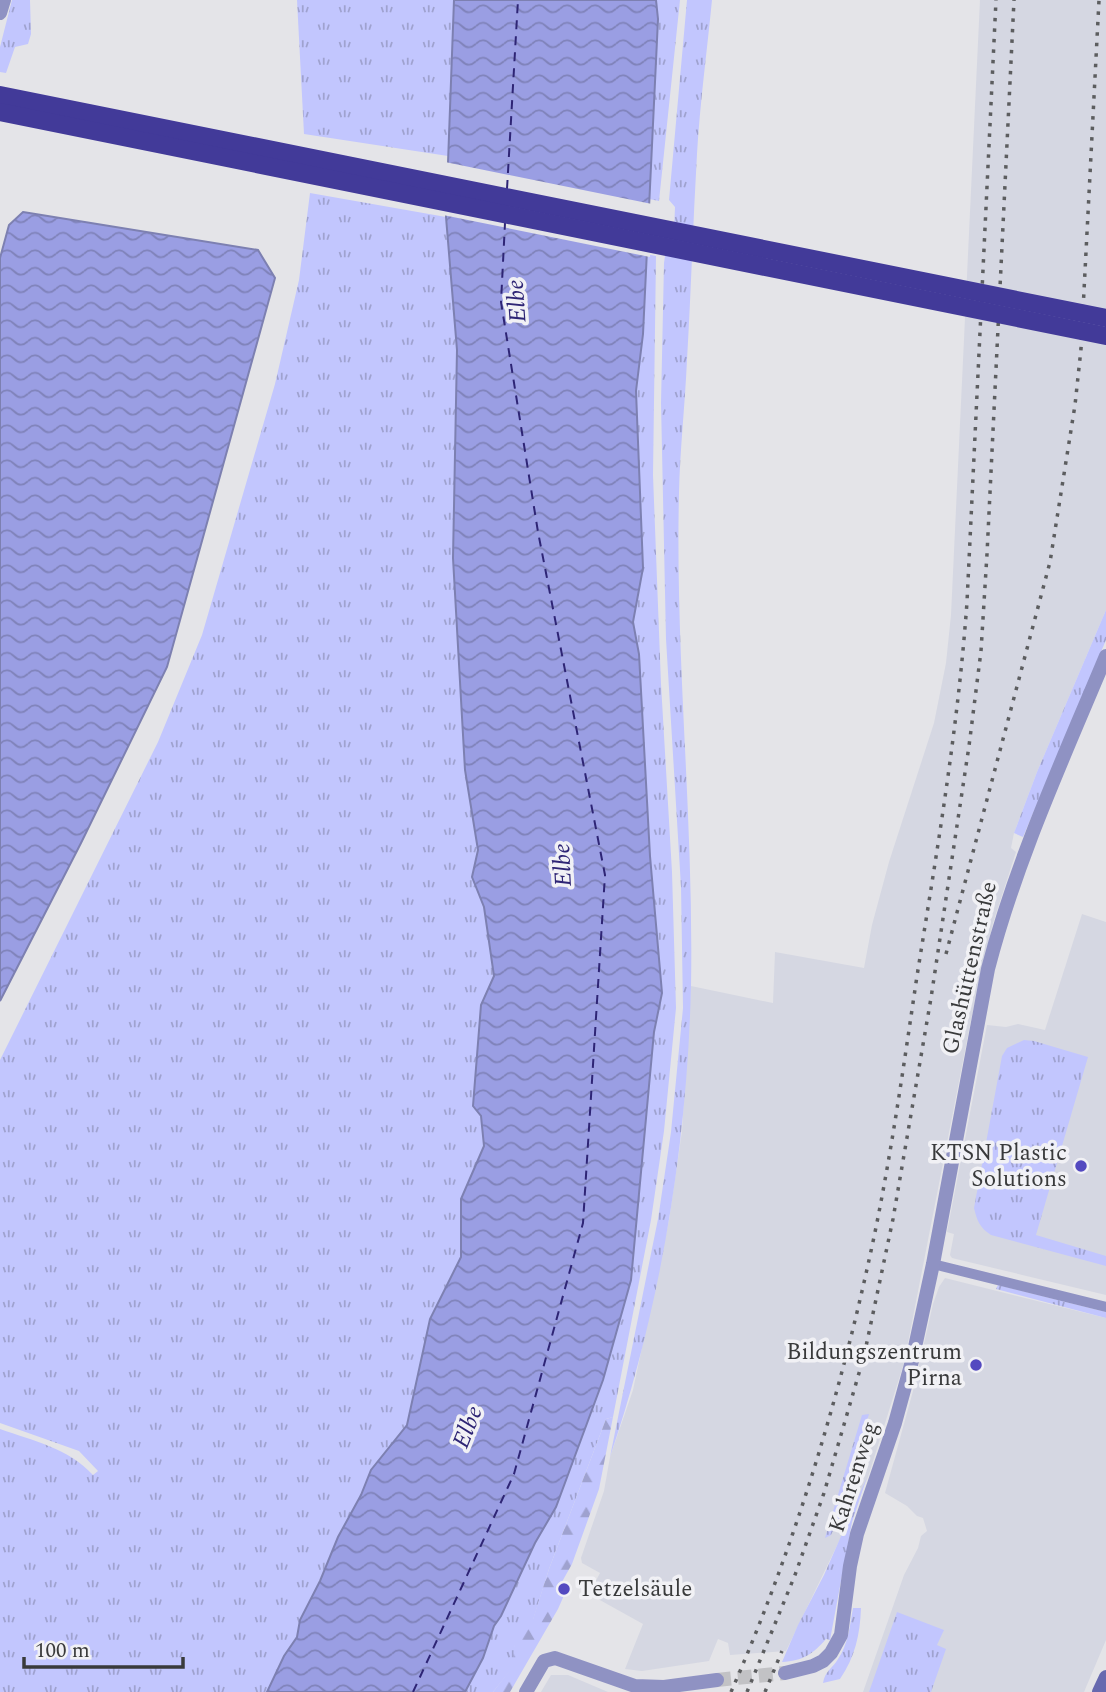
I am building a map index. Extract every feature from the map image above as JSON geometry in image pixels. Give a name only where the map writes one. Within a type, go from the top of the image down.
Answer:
[{"type":"highway","points":[[0,95],[1106,318]]},
{"type":"highway","points":[[0,111],[1106,336]]},
{"type":"main road","points":[[1099,1692],[1106,1677]]},
{"type":"street","points":[[0,13],[4,0]]},
{"type":"street","name":"Glashüttenstraße","points":[[933,1264],[988,969],[1000,923],[1027,846],[1106,656]]},
{"type":"street","points":[[933,1264],[1106,1307]]},
{"type":"street","name":"Kahrenweg","points":[[785,1673],[823,1661],[841,1635],[857,1534],[902,1401],[933,1264]]},
{"type":"street","points":[[526,1692],[544,1661],[555,1658],[621,1683],[649,1688],[717,1680]]},
{"type":"shaded area","points":[[980,0],[1106,0],[1106,610],[1014,833],[1011,848],[1016,852],[993,923],[971,1020],[904,1363],[868,1477],[844,1531],[786,1651],[730,1655],[728,1643],[718,1639],[709,1661],[642,1671],[625,1669],[643,1624],[589,1594],[600,1573],[582,1563],[581,1558],[604,1491],[610,1457],[633,1390],[669,1220],[682,1131],[691,986],[773,1003],[775,952],[864,968],[889,862],[934,723],[946,663],[951,615]]},
{"type":"shaded area","points":[[1082,914],[1106,922],[1106,1295],[952,1258],[950,1255],[954,1234],[947,1232],[987,1025],[1006,1027],[1018,1024],[1045,1030]]},
{"type":"shaded area","points":[[945,1278],[1106,1318],[1106,1640],[1084,1692],[863,1692],[904,1575],[921,1536],[927,1531],[923,1518],[885,1493],[933,1304]]},
{"type":"shaded area","points":[[551,1675],[568,1675],[608,1692],[541,1692]]},
{"type":"green space","points":[[12,0],[30,0],[31,34],[28,44],[15,47],[6,73],[0,72],[0,47]]},
{"type":"green space","points":[[297,0],[454,0],[448,156],[304,134]]},
{"type":"green space","points":[[656,0],[680,0],[659,201],[649,199],[658,19]]},
{"type":"green space","points":[[687,0],[712,0],[697,154],[679,493],[678,555],[690,863],[691,987],[688,1047],[677,1166],[657,1284],[644,1342],[610,1457],[658,1219],[671,1132],[683,1008],[681,887],[666,639],[661,403],[664,263],[665,256],[673,255],[675,207],[669,200]]},
{"type":"green space","points":[[310,193],[446,217],[457,350],[453,558],[465,770],[478,850],[472,877],[484,907],[494,976],[481,1005],[473,1106],[481,1116],[484,1146],[461,1199],[461,1257],[430,1319],[407,1425],[371,1470],[338,1537],[297,1637],[284,1656],[267,1692],[0,1692],[0,1429],[62,1452],[93,1475],[98,1471],[79,1451],[0,1423],[0,1060],[158,742],[202,635],[275,384],[299,280]]},
{"type":"green space","points":[[646,254],[656,256],[653,475],[676,1008],[664,1131],[651,1220],[613,1417],[606,1419],[549,1569],[533,1620],[514,1647],[514,1666],[493,1692],[465,1692],[483,1658],[494,1626],[556,1507],[603,1380],[631,1280],[654,1032],[662,993],[650,856],[639,654],[633,622],[643,568],[636,391],[643,334]]},
{"type":"green space","points":[[1106,610],[1106,640],[1023,837],[1014,833]]},
{"type":"green space","points":[[1024,1040],[1088,1057],[1036,1235],[1106,1256],[1106,1266],[991,1235],[976,1217],[974,1208],[1002,1056],[1007,1048]]},
{"type":"green space","points":[[998,1285],[1106,1312],[1106,1318],[996,1289]]},
{"type":"green space","points":[[869,1414],[851,1476],[854,1486],[831,1535],[825,1538],[862,1415]]},
{"type":"green space","points":[[613,1417],[599,1489],[572,1564],[558,1589],[565,1593],[510,1692],[493,1692],[513,1666],[518,1628],[533,1619],[549,1569],[606,1419]]},
{"type":"green space","points":[[867,1477],[852,1522],[830,1640],[826,1639],[812,1653],[802,1658],[782,1662],[824,1575]]},
{"type":"green space","points":[[853,1608],[861,1608],[853,1654],[840,1679],[823,1683],[844,1648]]},
{"type":"green space","points":[[897,1612],[944,1630],[937,1645],[946,1649],[931,1692],[869,1692]]},
{"type":"water","name":"Elbe","points":[[454,0],[656,0],[658,19],[643,334],[636,391],[643,568],[633,622],[639,654],[650,856],[662,993],[654,1032],[631,1280],[603,1380],[556,1507],[494,1626],[483,1658],[465,1692],[267,1692],[284,1656],[297,1637],[300,1620],[371,1470],[407,1425],[430,1319],[461,1257],[461,1199],[484,1146],[481,1116],[473,1106],[481,1005],[494,976],[484,907],[472,877],[478,850],[465,770],[453,558],[457,350],[446,217]]},
{"type":"water","points":[[23,212],[258,250],[275,278],[167,667],[0,1001],[0,258],[9,225]]},
{"type":"pier","points":[[445,162],[652,204],[650,257],[443,215]]},
{"type":"ferry route","points":[[507,189],[518,0]]},
{"type":"ferry route","points":[[413,1692],[514,1474],[583,1223],[605,875],[538,532],[501,302],[505,223]]},
{"type":"tunnel","points":[[717,1680],[785,1673]]},
{"type":"railway","points":[[731,1692],[796,1525],[831,1411],[874,1237],[897,1106],[946,789],[963,649],[996,0]]},
{"type":"railway","points":[[747,1692],[795,1575],[824,1493],[864,1356],[893,1219],[931,998],[981,651],[1014,0]]},
{"type":"railway","points":[[946,954],[1050,562],[1075,405],[1081,349],[1099,0]]},
{"type":"railway","points":[[765,1692],[782,1651]]},
{"type":"place","name":"KTSN Plastic Solutions","points":[[1081,1166]]},
{"type":"place","name":"Bildungszentrum Pirna","points":[[976,1365]]},
{"type":"place","name":"Tetzelsäule","points":[[564,1589]]}]
